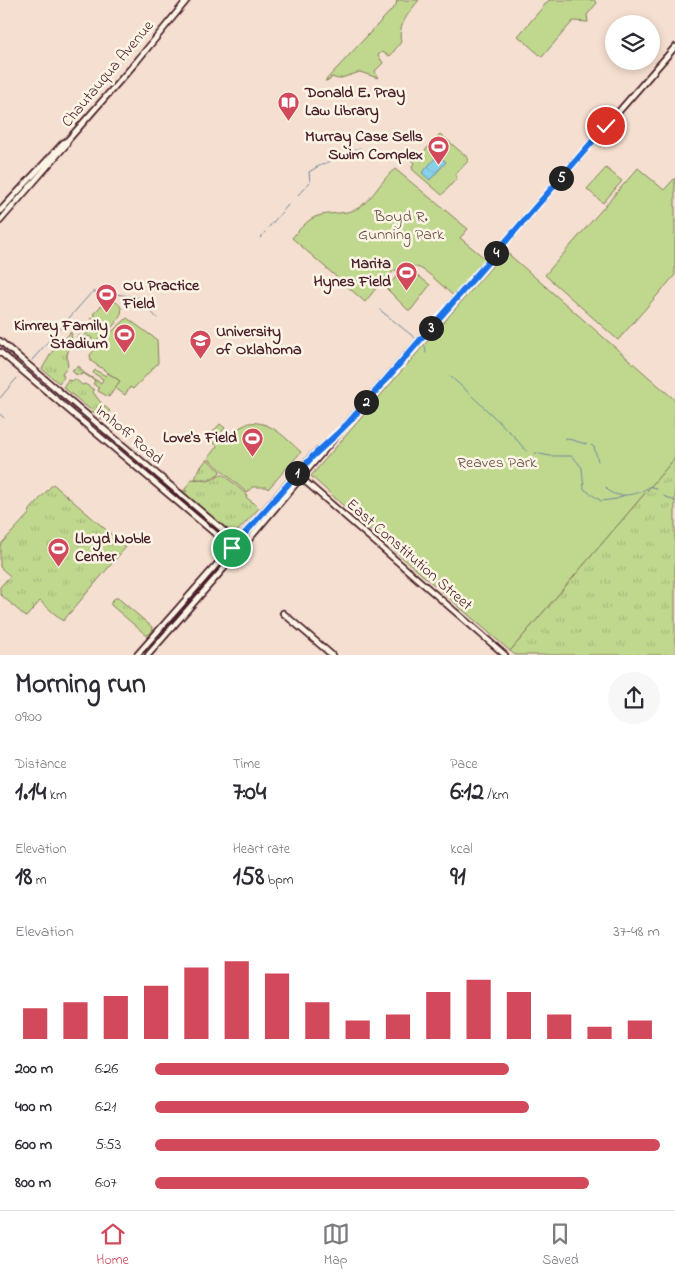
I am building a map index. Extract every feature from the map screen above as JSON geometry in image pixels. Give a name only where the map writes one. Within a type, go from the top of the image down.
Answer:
[{"type":"main road","name":"Chautauqua Avenue","points":[[0,221],[66,145],[68,140],[186,0]]},
{"type":"main road","points":[[148,655],[238,553],[337,434],[675,48]]},
{"type":"main road","name":"Chautauqua Avenue","points":[[0,211],[63,143],[68,140]]},
{"type":"main road","name":"Imhoff Road","points":[[0,342],[243,547]]},
{"type":"main road","name":"Imhoff Road","points":[[0,352],[238,553]]},
{"type":"main road","points":[[137,655],[296,474],[337,434]]},
{"type":"main road","name":"East Constitution Street","points":[[296,474],[505,655]]},
{"type":"main road","points":[[195,590],[201,595]]},
{"type":"main road","points":[[177,611],[182,616]]},
{"type":"main road","points":[[283,613],[332,655]]},
{"type":"green space","points":[[397,0],[419,0],[402,25],[401,42],[390,56],[382,52],[378,55],[383,63],[375,71],[378,78],[360,72],[338,79],[331,77],[330,80],[325,81],[396,5]]},
{"type":"green space","points":[[549,0],[594,0],[597,3],[587,15],[588,22],[573,21],[542,57],[518,36]]},
{"type":"green space","name":"Murray Case Sells Swim Complex","points":[[440,134],[467,157],[468,161],[456,174],[457,178],[442,195],[413,170],[414,163],[411,160],[418,152],[421,155]]},
{"type":"green space","points":[[606,168],[622,181],[603,203],[587,189]]},
{"type":"green space","points":[[638,168],[664,190],[675,178],[675,275],[618,340],[545,275]]},
{"type":"green space","name":"Boyd R. Gunning Park","points":[[395,169],[468,229],[460,238],[487,260],[455,297],[425,271],[407,266],[398,269],[383,280],[365,302],[292,238],[305,224],[315,217],[349,212],[360,207]]},
{"type":"green space","name":"Reaves Park","points":[[505,251],[675,400],[675,458],[510,651],[311,476]]},
{"type":"green space","name":"Marita Hynes Field","points":[[404,273],[416,274],[430,285],[411,310],[408,310],[386,288],[396,277]]},
{"type":"green space","name":"OU Practice Field","points":[[108,299],[115,302],[121,308],[120,316],[110,329],[93,314]]},
{"type":"green space","points":[[92,317],[111,332],[105,338],[102,335],[93,343],[92,338],[89,336],[77,347],[78,349],[70,347],[73,341],[78,340],[77,336],[79,335],[82,338],[97,324],[93,318],[90,319]]},
{"type":"green space","name":"Kimrey Family Stadium","points":[[127,318],[157,340],[158,363],[133,389],[130,387],[125,395],[115,388],[120,381],[91,361],[90,355]]},
{"type":"green space","points":[[71,332],[67,356],[68,366],[62,373],[64,377],[59,383],[42,369],[52,352]]},
{"type":"green space","points":[[79,366],[84,373],[101,383],[103,379],[93,373],[95,370],[106,376],[108,373],[120,381],[109,397],[98,391],[99,388],[93,384],[95,381],[83,373],[81,375],[75,374],[72,370]]},
{"type":"green space","points":[[75,379],[82,385],[85,384],[94,390],[93,392],[101,403],[110,411],[103,420],[63,387],[68,380],[72,381]]},
{"type":"green space","name":"Love's Field","points":[[249,423],[264,424],[271,427],[301,452],[268,489],[266,487],[252,487],[247,493],[208,458],[217,446],[208,437],[220,424],[225,428],[217,437],[224,443],[239,428]]},
{"type":"green space","points":[[675,458],[675,655],[515,655],[510,651]]},
{"type":"green space","points":[[207,459],[220,473],[210,479],[195,479],[200,468]]},
{"type":"green space","points":[[222,475],[247,495],[246,497],[259,508],[233,536],[184,495],[183,490],[187,492],[185,489],[192,479],[208,481]]},
{"type":"green space","points":[[53,484],[126,547],[63,621],[40,601],[26,617],[0,594],[0,587],[10,576],[0,567],[0,545],[29,514],[30,510]]},
{"type":"green space","points":[[115,598],[118,598],[152,627],[153,630],[149,635],[146,635],[111,605]]},
{"type":"water","points":[[438,155],[446,162],[430,180],[422,173]]},
{"type":"waterway","points":[[298,195],[310,182],[309,172],[360,148]]},
{"type":"waterway","points":[[269,227],[288,205]]},
{"type":"waterway","points":[[260,238],[265,232]]},
{"type":"waterway","points":[[32,360],[92,292],[105,292],[139,298],[157,318]]},
{"type":"waterway","points":[[380,310],[415,338]]},
{"type":"waterway","points":[[425,346],[426,353]]},
{"type":"waterway","points":[[450,376],[469,393]]},
{"type":"waterway","points":[[0,398],[17,378]]},
{"type":"waterway","points":[[472,396],[513,435],[526,451]]},
{"type":"waterway","points":[[0,414],[4,418]]},
{"type":"waterway","points":[[565,438],[586,444]]},
{"type":"waterway","points":[[591,445],[594,447],[598,461]]},
{"type":"waterway","points":[[535,453],[550,456],[571,456],[582,468],[584,489],[601,501],[617,499],[624,495]]},
{"type":"waterway","points":[[606,487],[608,491],[621,495],[636,493],[650,486],[657,489]]},
{"type":"waterway","points":[[664,496],[675,501]]},
{"type":"place","name":"Donald E. Pray Law Library","points":[[289,121]]},
{"type":"place","name":"Murray Case Sells Swim Complex","points":[[439,165]]},
{"type":"place","name":"Marita Hynes Field","points":[[407,292]]},
{"type":"place","name":"OU Practice Field","points":[[107,314]]},
{"type":"place","name":"Kimrey Family Stadium","points":[[124,354]]},
{"type":"place","name":"University of Oklahoma","points":[[200,360]]},
{"type":"place","name":"Love's Field","points":[[253,457]]},
{"type":"place","name":"Lloyd Noble Center","points":[[59,567]]},
{"type":"route","points":[[232,548],[313,456],[349,422],[606,126]]}]
